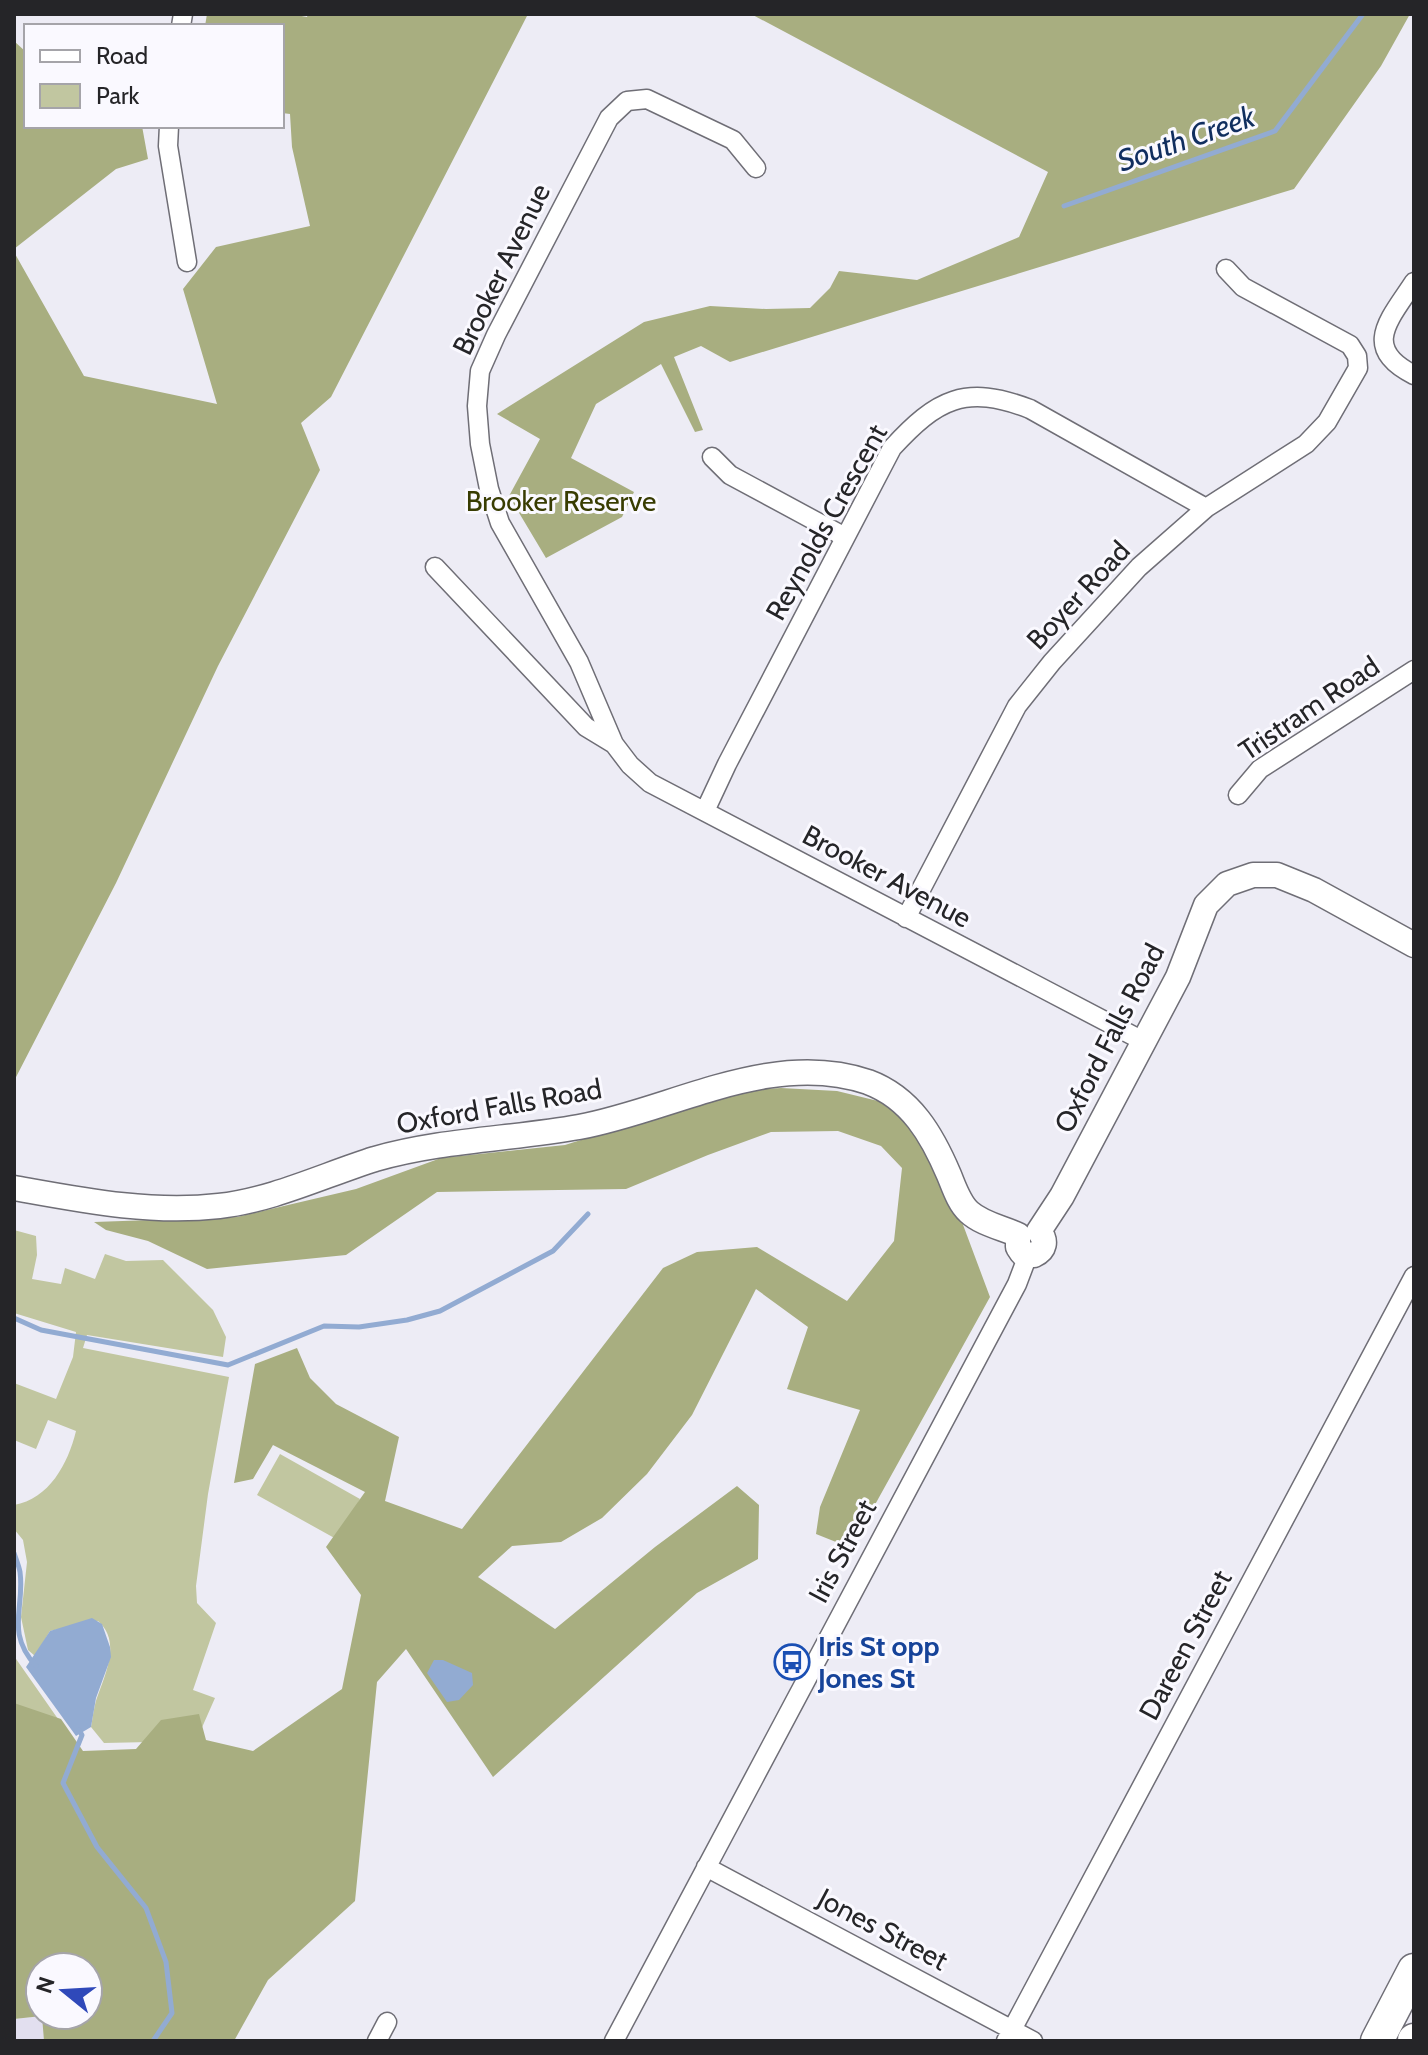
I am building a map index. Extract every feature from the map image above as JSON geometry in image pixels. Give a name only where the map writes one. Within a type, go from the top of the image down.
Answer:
[{"type":"highway","points":[[1377,2041],[1414,1970]]},
{"type":"street","name":"Brooker Avenue","points":[[756,168],[733,140],[647,99],[627,101],[609,118],[480,371],[477,406],[480,444],[500,523],[579,662],[614,744],[630,765],[650,783],[1145,1042]]},
{"type":"street","points":[[169,128],[168,146],[187,262]]},
{"type":"street","name":"Boyer Road","points":[[906,918],[1017,706],[1052,662],[1139,567],[1206,508],[1306,444],[1327,422],[1358,368],[1357,356],[1350,345],[1243,287],[1226,269]]},
{"type":"street","points":[[1414,282],[1382,335],[1384,350],[1391,361],[1414,375]]},
{"type":"street","name":"Reynolds Crescent","points":[[705,811],[892,448],[933,409],[951,401],[972,398],[1009,401],[1030,409],[1206,508]]},
{"type":"street","points":[[712,457],[730,475],[845,537]]},
{"type":"street","name":"Brooker Avenue","points":[[435,567],[586,727],[614,744]]},
{"type":"street","name":"Tristram Road","points":[[1238,795],[1260,769],[1414,670]]},
{"type":"street","name":"Oxford Falls Road","points":[[14,1188],[161,1209],[220,1206],[261,1198],[377,1159],[417,1150],[582,1126],[723,1086],[788,1074],[814,1073],[842,1075],[869,1083],[904,1102],[919,1118],[938,1149],[967,1210],[1028,1240],[1062,1196],[1145,1042],[1178,977],[1206,905],[1217,892],[1238,879],[1253,875],[1277,875],[1314,890],[1414,945]]},
{"type":"street","name":"Iris Street","points":[[614,2041],[1017,1284],[1028,1240]]},
{"type":"street","name":"Dareen Street","points":[[1009,2035],[1414,1276]]},
{"type":"street","name":"Jones Street","points":[[706,1867],[1009,2035],[1033,2041]]},
{"type":"street","points":[[377,2041],[387,2022]]},
{"type":"shaded area","points":[[24,2018],[24,2031],[44,2031],[44,2041],[14,2041],[14,2019]]},
{"type":"green space","points":[[207,14],[291,14],[307,17],[308,14],[528,14],[331,397],[301,423],[320,470],[218,666],[116,883],[14,1081],[14,252],[84,376],[217,404],[183,289],[216,247],[310,226],[292,147],[290,114],[284,113],[284,24],[205,24]]},
{"type":"green space","name":"Brooker Reserve","points":[[751,14],[1410,14],[1381,66],[1294,189],[730,362],[701,346],[674,357],[703,430],[695,432],[661,364],[596,404],[571,458],[634,492],[622,517],[546,558],[509,496],[540,439],[497,414],[644,322],[710,306],[810,308],[830,288],[839,271],[917,280],[1019,237],[1048,172]]},
{"type":"green space","points":[[14,41],[24,50],[24,128],[142,128],[148,159],[116,169],[14,249]]},
{"type":"green space","points":[[781,1088],[837,1091],[878,1101],[912,1124],[959,1214],[990,1297],[851,1548],[816,1534],[820,1507],[860,1410],[787,1389],[808,1327],[756,1289],[692,1415],[647,1474],[602,1518],[561,1542],[512,1546],[478,1577],[555,1629],[655,1547],[737,1486],[759,1505],[758,1559],[697,1593],[493,1777],[406,1649],[377,1682],[355,1901],[268,1980],[234,2041],[44,2041],[43,2031],[104,2031],[104,1951],[24,1951],[24,2018],[14,2019],[14,1703],[61,1719],[83,1751],[136,1749],[161,1720],[199,1714],[206,1740],[253,1751],[342,1689],[361,1595],[326,1547],[365,1492],[273,1445],[253,1479],[234,1483],[255,1364],[297,1348],[310,1378],[336,1404],[399,1437],[385,1501],[462,1529],[663,1268],[697,1252],[757,1247],[847,1301],[894,1241],[902,1168],[881,1146],[838,1131],[771,1132],[626,1189],[437,1192],[346,1255],[207,1269],[148,1241],[106,1230],[94,1222],[237,1217],[356,1189],[441,1158],[565,1145],[736,1091]]},
{"type":"green space","points":[[14,1230],[36,1236],[37,1255],[32,1279],[61,1284],[65,1268],[95,1279],[105,1254],[126,1261],[163,1260],[213,1310],[226,1337],[223,1357],[87,1335],[83,1348],[229,1377],[208,1494],[196,1586],[197,1603],[216,1623],[193,1690],[215,1698],[196,1741],[104,1743],[91,1727],[110,1657],[109,1638],[98,1621],[50,1631],[35,1656],[28,1650],[21,1617],[27,1562],[23,1540],[14,1529],[14,1505],[37,1496],[47,1488],[68,1456],[76,1431],[48,1420],[36,1449],[14,1440],[14,1383],[56,1399],[73,1357],[76,1332],[14,1313]]},
{"type":"green space","points":[[280,1454],[360,1499],[338,1540],[257,1495]]},
{"type":"green space","points":[[14,1656],[72,1739],[14,1717]]},
{"type":"water","points":[[92,1618],[102,1624],[111,1657],[96,1698],[91,1727],[76,1736],[26,1667],[50,1631]]},
{"type":"water","points":[[434,1660],[443,1660],[472,1673],[473,1685],[459,1700],[447,1702],[427,1673]]},
{"type":"waterway","name":"South Creek","points":[[1064,206],[1275,131],[1363,14]]},
{"type":"waterway","points":[[14,1318],[41,1330],[228,1365],[324,1326],[359,1327],[407,1320],[440,1311],[553,1251],[588,1214]]},
{"type":"waterway","points":[[14,1553],[20,1570],[18,1620],[21,1642],[36,1666]]},
{"type":"waterway","points":[[79,1730],[82,1735],[63,1783],[97,1847],[146,1908],[166,1962],[172,2013],[153,2041]]},
{"type":"place","name":"Iris St opp Jones St","points":[[792,1662]]}]
